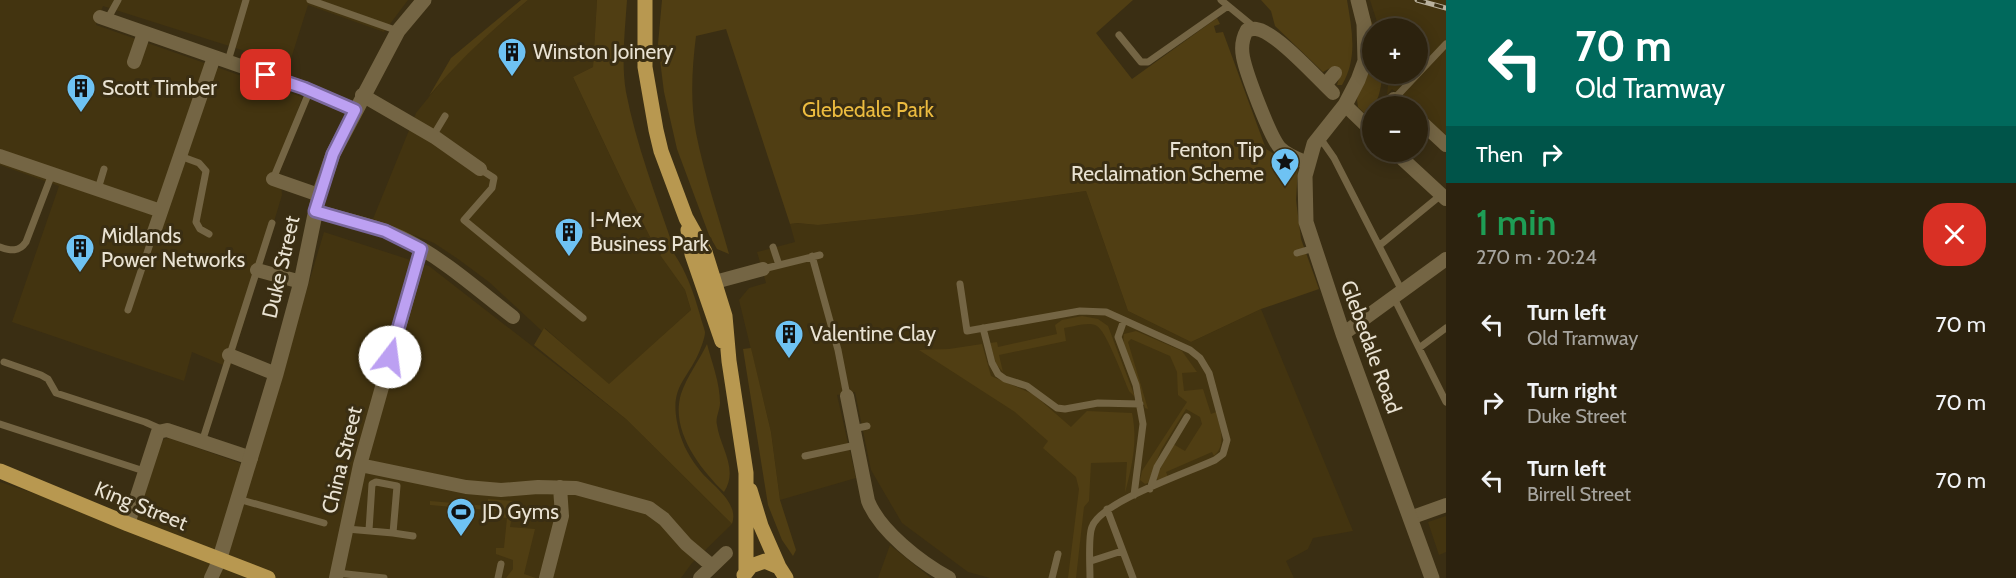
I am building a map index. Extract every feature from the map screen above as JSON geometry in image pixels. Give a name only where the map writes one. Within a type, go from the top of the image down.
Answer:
[{"type":"main road","points":[[645,0],[645,67],[651,109],[661,151],[686,218],[705,252],[725,316],[729,361],[746,472],[761,526],[782,573]]},
{"type":"main road","points":[[686,218],[692,254],[729,361]]},
{"type":"main road","name":"King Street","points":[[0,471],[219,561],[268,578]]},
{"type":"main road","points":[[743,576],[746,472]]},
{"type":"main road","points":[[743,576],[758,562],[765,561],[782,573]]},
{"type":"street","name":"Duke Street","points":[[219,561],[276,374],[301,282],[319,195],[333,154],[362,95],[398,31],[424,0]]},
{"type":"street","name":"Glebedale Road","points":[[1358,0],[1364,24],[1365,61],[1345,105],[1322,132],[1308,163],[1305,176],[1306,222],[1343,334],[1432,578]]},
{"type":"street","points":[[104,18],[310,90],[355,110]]},
{"type":"street","points":[[1308,163],[1292,157],[1280,148],[1272,137],[1244,58],[1242,40],[1247,30],[1255,28],[1264,31],[1279,41],[1329,89],[1335,73]]},
{"type":"street","points":[[134,62],[144,33]]},
{"type":"street","points":[[154,232],[214,57]]},
{"type":"street","points":[[362,95],[433,136],[480,168]]},
{"type":"street","points":[[1345,105],[1362,119]]},
{"type":"street","points":[[1428,128],[1446,145]]},
{"type":"street","points":[[0,156],[160,211]]},
{"type":"street","points":[[1406,162],[1444,197]]},
{"type":"street","points":[[273,179],[319,195]]},
{"type":"street","points":[[315,211],[385,231],[421,249],[448,266],[513,317]]},
{"type":"street","name":"China Street","points":[[337,575],[360,465],[421,249]]},
{"type":"street","points":[[1343,334],[1446,259]]},
{"type":"street","points":[[715,282],[763,269]]},
{"type":"street","points":[[257,270],[301,282]]},
{"type":"street","points":[[229,355],[276,374]]},
{"type":"street","points":[[847,396],[860,428],[856,446],[868,501],[873,513],[894,537],[940,576]]},
{"type":"street","points":[[128,524],[158,432],[163,430],[251,458]]},
{"type":"street","points":[[360,465],[466,488],[501,490],[576,488],[649,508],[664,519],[686,544],[712,566]]},
{"type":"street","points":[[546,578],[562,516],[560,487]]},
{"type":"street","points":[[1410,518],[1446,505]]},
{"type":"street","points":[[700,578],[726,553]]},
{"type":"street","points":[[211,578],[219,561]]},
{"type":"lane","points":[[104,18],[118,0]]},
{"type":"lane","points":[[228,62],[246,0]]},
{"type":"lane","points":[[310,0],[398,31]]},
{"type":"lane","points":[[1221,0],[1255,28]]},
{"type":"lane","points":[[1119,34],[1141,62],[1148,62],[1228,6]]},
{"type":"lane","points":[[1402,96],[1446,44]]},
{"type":"lane","points":[[273,179],[310,90]]},
{"type":"lane","points":[[433,136],[445,116]]},
{"type":"lane","points":[[1322,132],[1380,245],[1419,348],[1446,402]]},
{"type":"lane","points":[[180,156],[199,163],[206,171],[196,222],[200,229],[209,234]]},
{"type":"lane","points":[[480,168],[494,178],[492,188],[464,220],[583,318]]},
{"type":"lane","points":[[98,189],[104,169]]},
{"type":"lane","points":[[0,247],[15,251],[23,247],[52,174]]},
{"type":"lane","points":[[1380,245],[1444,197]]},
{"type":"lane","points":[[202,442],[272,223]]},
{"type":"lane","points":[[128,310],[154,232]]},
{"type":"lane","points":[[773,247],[778,265]]},
{"type":"lane","points":[[1297,253],[1314,248]]},
{"type":"lane","points":[[763,269],[820,255]]},
{"type":"lane","points":[[812,256],[838,350],[847,396]]},
{"type":"lane","points":[[960,284],[967,331],[1080,311],[1106,312],[1190,350],[1200,358],[1209,373],[1227,440],[1223,454],[1215,460],[1134,495],[1107,509],[1096,519],[1091,529],[1090,578]]},
{"type":"lane","points":[[1124,320],[1118,337],[1136,385],[1143,424],[1134,495]]},
{"type":"lane","points":[[983,328],[992,363],[998,374],[1005,379],[1026,386],[1057,408],[1065,410],[1098,403],[1140,404]]},
{"type":"lane","points":[[1419,348],[1446,328]]},
{"type":"lane","points":[[4,362],[42,375],[56,393],[163,430]]},
{"type":"lane","points":[[1150,489],[1157,467],[1187,417]]},
{"type":"lane","points":[[0,424],[144,471]]},
{"type":"lane","points":[[805,456],[856,446]]},
{"type":"lane","points":[[369,530],[371,488],[376,482],[397,486],[393,533]]},
{"type":"lane","points":[[238,499],[324,523]]},
{"type":"lane","points":[[1107,509],[1133,578]]},
{"type":"lane","points":[[347,529],[413,536]]},
{"type":"lane","points":[[1090,561],[1122,551]]},
{"type":"lane","points":[[1052,578],[1058,554]]},
{"type":"lane","points":[[498,578],[501,564]]},
{"type":"lane","points":[[337,575],[384,578]]},
{"type":"shaded area","points":[[0,0],[408,0],[384,32],[308,5],[289,65],[103,6],[96,25],[302,97],[280,172],[282,195],[230,368],[192,352],[184,381],[12,322],[59,186],[0,165]]},
{"type":"shaded area","points":[[528,0],[597,0],[593,67],[573,77],[656,249],[685,290],[691,310],[609,385],[545,328],[542,331],[489,282],[458,259],[434,243],[373,219],[416,113],[454,66]]},
{"type":"shaded area","points":[[1370,0],[1446,0],[1446,138],[1428,121],[1428,96],[1400,96],[1392,89],[1387,95],[1388,84],[1428,84],[1428,18],[1376,18]]},
{"type":"shaded area","points":[[1086,191],[1128,311],[1191,342],[1261,309],[1353,531],[1313,538],[1308,549],[1286,561],[1294,578],[990,578],[968,572],[902,523],[871,470],[855,392],[837,395],[856,478],[780,500],[771,432],[739,300],[749,288],[766,283],[757,252],[795,242],[790,224],[818,225],[913,215]]},
{"type":"shaded area","points":[[324,232],[429,266],[626,419],[732,524],[692,563],[681,578],[0,578],[0,482],[176,541],[135,519],[164,439],[169,438],[240,463],[248,486]]},
{"type":"shaded area","points":[[1446,516],[1446,552],[1439,555],[1428,522]]},
{"type":"shaded area","points":[[890,545],[931,578],[878,578]]},
{"type":"green space","points":[[521,0],[528,0],[476,46],[429,96],[451,58]]},
{"type":"green space","points":[[597,0],[627,0],[624,70],[630,111],[673,246],[670,248],[688,280],[705,332],[700,350],[678,391],[675,410],[677,422],[690,457],[728,500],[732,508],[732,524],[626,419],[534,345],[544,328],[609,384],[691,310],[685,290],[660,255],[668,248],[656,249],[573,77],[593,67]]},
{"type":"green space","name":"Glebedale Park","points":[[662,0],[1133,0],[1096,33],[1132,79],[1217,18],[1220,24],[1214,26],[1216,33],[1223,32],[1266,149],[1298,168],[1296,200],[1301,239],[1319,289],[1261,309],[1191,342],[1128,311],[1086,191],[913,215],[818,225],[790,224],[726,29],[696,36],[693,72],[692,97],[696,133],[729,254],[717,249],[709,235],[677,149],[664,92],[658,44]]},
{"type":"green space","points":[[1261,0],[1347,0],[1352,33],[1352,54],[1342,85],[1337,85],[1340,75],[1332,67],[1323,72],[1275,26],[1271,11]]},
{"type":"green space","points":[[1362,55],[1362,84],[1381,84],[1378,96],[1362,96],[1362,111],[1358,107]]},
{"type":"green space","points":[[1082,316],[1098,319],[1108,326],[1135,397],[1129,391],[1105,337],[1094,325],[1085,324],[1064,328],[1066,341],[999,355],[1003,372],[996,364],[990,343],[997,342],[998,347],[1057,334],[1055,325],[1062,320]]},
{"type":"green space","points":[[1136,331],[1182,351],[1197,372],[1182,373],[1184,391],[1203,389],[1211,414],[1216,412],[1221,435],[1220,446],[1214,456],[1212,452],[1166,472],[1168,477],[1158,481],[1156,477],[1173,444],[1185,451],[1202,424],[1200,417],[1186,409],[1161,450],[1148,483],[1145,484],[1140,480],[1142,471],[1187,402],[1178,395],[1177,372],[1170,356],[1131,339],[1128,342],[1148,409],[1145,408],[1125,349],[1124,334]]},
{"type":"green space","points":[[707,344],[720,396],[717,425],[729,466],[730,475],[724,492],[689,448],[680,421],[681,394]]},
{"type":"green space","points":[[982,344],[991,376],[1033,394],[1071,427],[1087,411],[1132,413],[1134,443],[1125,493],[1127,462],[1091,463],[1089,501],[1084,507],[1076,578],[1068,578],[1079,489],[1076,477],[1043,448],[1048,441],[1015,412],[919,350],[949,349]]},
{"type":"green space","points":[[751,348],[771,432],[780,500],[796,550],[793,556],[782,540],[768,505],[743,349]]},
{"type":"green space","points":[[488,499],[514,501],[510,527],[535,529],[524,574],[536,578],[506,578],[513,569],[513,560],[496,554],[496,548],[504,548],[507,518],[499,517],[499,511],[430,505],[430,501],[488,506]]},
{"type":"railway","points":[[1417,0],[1446,8]]},
{"type":"place","name":"Winston Joinery","points":[[512,78]]},
{"type":"place","name":"Scott Timber","points":[[81,114]]},
{"type":"place","name":"Fenton Tip Reclaimation Scheme","points":[[1285,188]]},
{"type":"place","name":"I-Mex Business Park","points":[[569,258]]},
{"type":"place","name":"Midlands Power Networks","points":[[80,274]]},
{"type":"place","name":"Valentine Clay","points":[[789,360]]},
{"type":"place","name":"JD Gyms","points":[[461,538]]},
{"type":"route","points":[[266,75],[304,88],[355,110],[333,154],[315,211],[385,231],[421,249],[390,357]]}]
